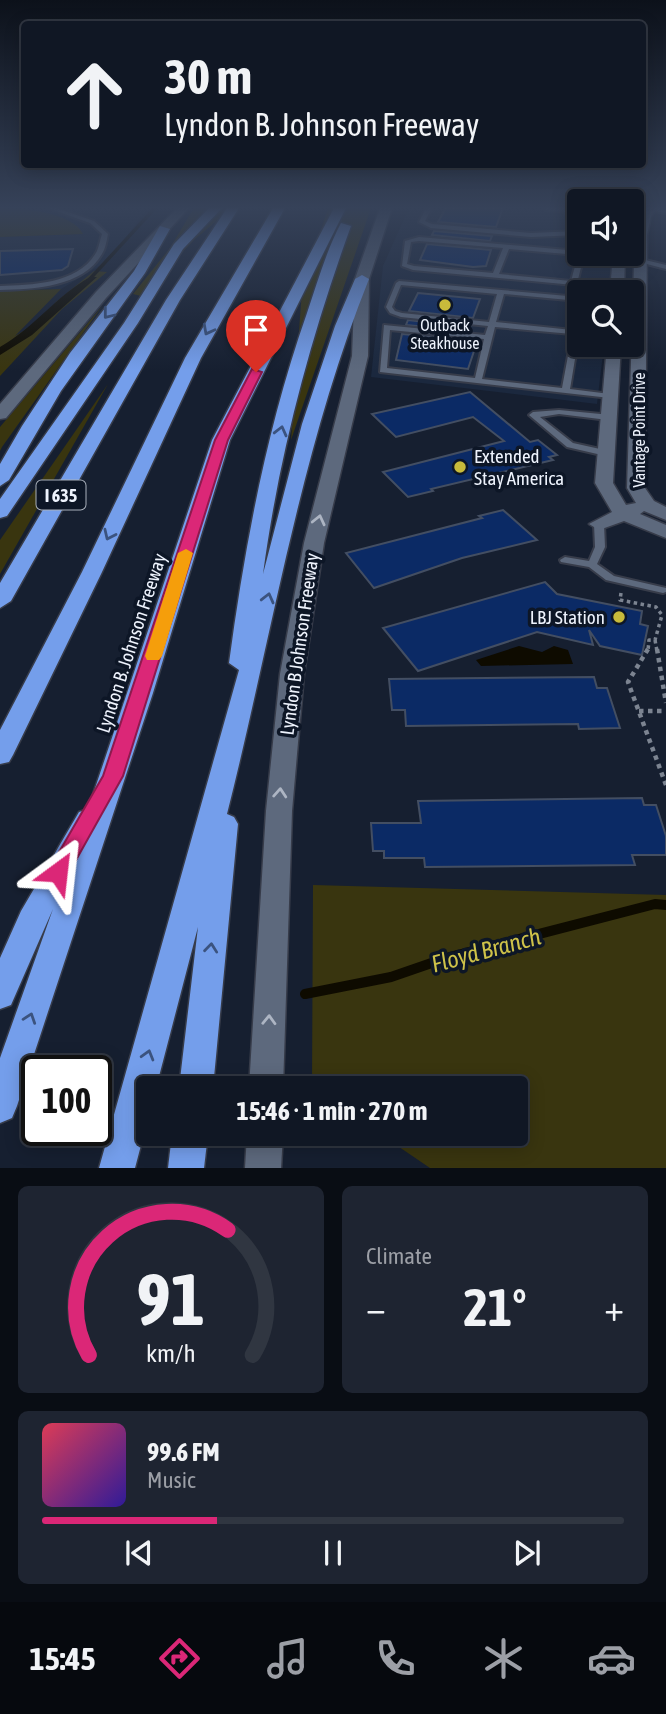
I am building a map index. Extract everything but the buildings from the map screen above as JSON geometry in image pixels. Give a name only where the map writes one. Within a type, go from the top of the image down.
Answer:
[{"type":"highway","points":[[0,481],[29,427],[147,263]]},
{"type":"highway","points":[[0,512],[93,381],[167,263]]},
{"type":"highway","name":"I 635","points":[[0,601],[173,300],[197,263]]},
{"type":"highway","points":[[0,755],[92,572],[193,358],[248,263]]},
{"type":"highway","name":"Lyndon B. Johnson Freeway","points":[[0,1106],[113,776],[221,440],[313,263]]},
{"type":"highway","points":[[197,1076],[250,570],[300,352],[332,263]]},
{"type":"highway","points":[[117,1168],[208,843],[316,405],[340,328],[362,279]]},
{"type":"highway","points":[[0,995],[31,920],[113,776]]},
{"type":"highway","points":[[186,1168],[189,1146]]},
{"type":"main road","points":[[0,414],[100,295],[131,263]]},
{"type":"main road","name":"Lyndon B Johnson Freeway","points":[[268,1076],[279,811],[292,674],[301,604],[360,356],[362,279],[368,263]]},
{"type":"main road","name":"Vantage Point Drive","points":[[613,357],[606,453],[606,494],[625,513],[666,532]]},
{"type":"main road","name":"Vantage Point Drive","points":[[635,357],[636,488],[647,505],[666,514]]},
{"type":"main road","points":[[599,524],[647,505]]},
{"type":"main road","points":[[263,1168],[264,1146]]},
{"type":"lane","points":[[0,288],[41,285],[79,273],[91,263]]},
{"type":"lane","points":[[404,263],[404,265],[412,268],[574,282],[578,266]]},
{"type":"lane","points":[[495,276],[501,263]]},
{"type":"lane","points":[[647,263],[666,267]]},
{"type":"lane","points":[[567,298],[399,283],[389,307],[391,312],[383,370],[610,396]]},
{"type":"lane","points":[[478,381],[501,292]]},
{"type":"lane","points":[[391,312],[567,332]]},
{"type":"lane","points":[[387,327],[488,337]]},
{"type":"lane","points":[[566,391],[572,357]]},
{"type":"lane","points":[[606,453],[570,445],[533,415],[559,412],[608,417]]},
{"type":"lane","points":[[592,565],[600,547],[599,524]]},
{"type":"lane","points":[[565,560],[592,565],[610,578],[663,590]]},
{"type":"path","points":[[620,600],[656,607],[662,615],[655,640],[666,703]]},
{"type":"path","points":[[655,640],[649,640],[648,655],[630,674],[628,682],[666,785]]},
{"type":"path","points":[[639,711],[666,711]]},
{"type":"shaded area","points":[[0,263],[105,263],[61,289],[0,291]]},
{"type":"shaded area","points":[[158,263],[173,263],[141,296],[133,294]]},
{"type":"shaded area","points":[[311,263],[352,263],[291,440],[302,290]]},
{"type":"shaded area","points":[[385,263],[567,263],[567,266],[613,266],[612,280],[567,280],[567,357],[603,357],[597,404],[371,377]]},
{"type":"shaded area","points":[[94,271],[107,272],[62,309],[0,376],[0,291],[61,289],[15,336],[43,320],[56,302]]},
{"type":"shaded area","points":[[90,277],[97,277],[32,335],[0,355],[0,347],[24,331],[66,293]]},
{"type":"shaded area","points":[[103,305],[2,447],[0,451],[0,427]]},
{"type":"shaded area","points":[[108,384],[0,574],[0,540]]},
{"type":"shaded area","points":[[519,646],[542,652],[554,646],[568,650],[573,664],[481,666],[476,660]]},
{"type":"shaded area","points":[[313,885],[666,895],[666,1168],[430,1168],[398,1146],[528,1146],[528,1076],[312,1076]]},
{"type":"waterway","points":[[88,281],[105,263]]},
{"type":"waterway","name":"Floyd Branch","points":[[305,994],[391,977],[446,958],[655,904],[666,905]]},
{"type":"slow traffic","points":[[153,656],[186,553]]},
{"type":"place","name":"Outback Steakhouse","points":[[445,305]]},
{"type":"place","name":"Extended Stay America","points":[[460,467]]},
{"type":"place","name":"LBJ Station","points":[[619,617]]},
{"type":"route","points":[[58,872],[113,776],[221,440],[256,372]]}]
